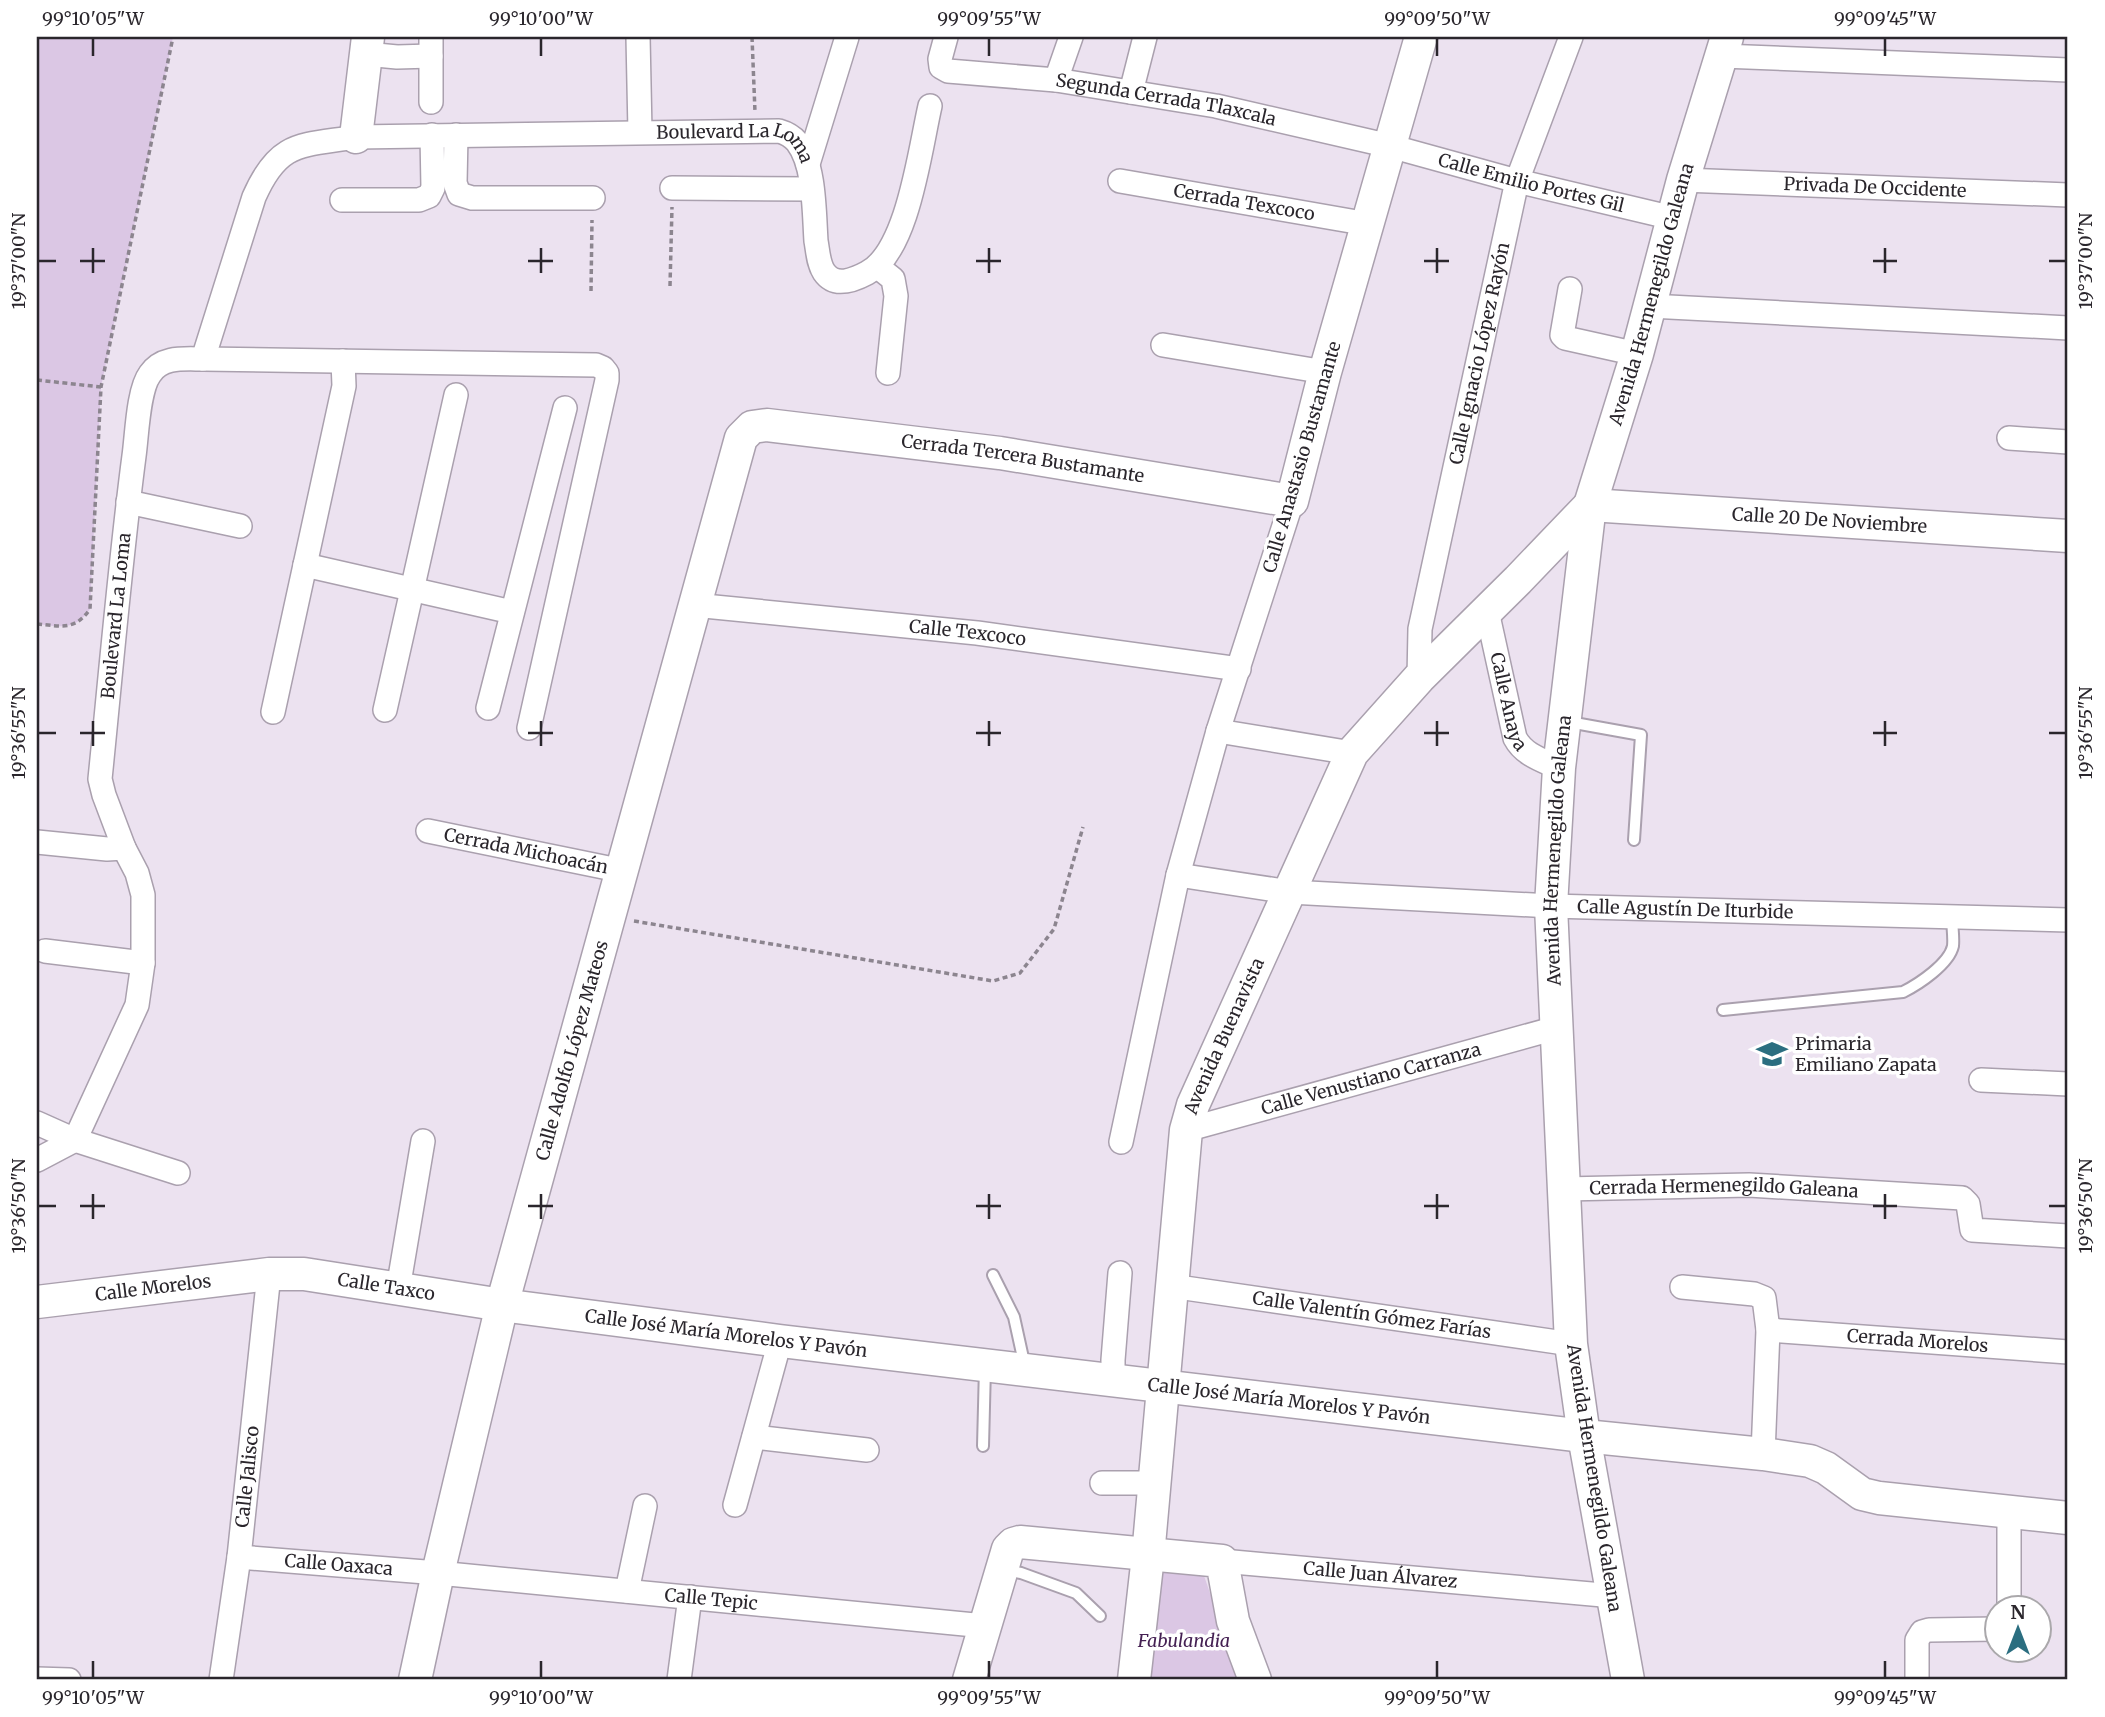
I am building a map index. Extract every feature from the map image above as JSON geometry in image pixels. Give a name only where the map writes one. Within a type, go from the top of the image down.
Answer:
[{"type":"main road","name":"Calle Anastasio Bustamante","points":[[1292,500],[1325,372],[1421,37]]},
{"type":"main road","points":[[356,136],[367,45]]},
{"type":"main road","name":"Avenida Hermenegildo Galeana","points":[[1628,1680],[1584,1436],[1571,1344],[1551,906],[1559,768],[1590,505],[1637,354],[1683,180],[1724,46]]},
{"type":"main road","name":"Cerrada Tercera Bustamante","points":[[752,427],[767,425],[1000,453],[1292,500]]},
{"type":"main road","name":"Calle Adolfo López Mateos","points":[[415,1680],[502,1305],[741,438],[752,427]]},
{"type":"main road","name":"Avenida Buenavista","points":[[1134,1680],[1148,1556],[1186,1130],[1193,1105],[1352,753],[1419,678],[1590,505]]},
{"type":"main road","name":"Calle 20 De Noviembre","points":[[1590,505],[2068,536]]},
{"type":"main road","name":"Calle Taxco","points":[[270,1274],[304,1274],[502,1305]]},
{"type":"main road","name":"Calle Morelos","points":[[37,1302],[270,1274]]},
{"type":"main road","name":"Calle José María Morelos Y Pavón","points":[[502,1305],[1025,1370],[1584,1436],[1763,1454],[1810,1461],[1826,1468],[1862,1494],[1879,1498],[2068,1518]]},
{"type":"main road","points":[[969,1680],[1008,1557],[1020,1542],[1148,1556]]},
{"type":"main road","name":"Calle Juan Álvarez","points":[[1148,1556],[1222,1561]]},
{"type":"main road","points":[[1222,1561],[1233,1621],[1255,1680]]},
{"type":"street","points":[[638,37],[639,132]]},
{"type":"street","points":[[808,164],[847,37]]},
{"type":"street","name":"Segunda Cerrada Tlaxcala","points":[[946,37],[940,59],[941,67],[948,71],[1056,80],[1216,106],[1390,146]]},
{"type":"street","points":[[1056,80],[1071,37]]},
{"type":"street","points":[[1131,92],[1144,37]]},
{"type":"street","name":"Calle Ignacio López Rayón","points":[[1419,678],[1420,629],[1517,181],[1571,37]]},
{"type":"street","points":[[367,45],[397,57],[431,46],[431,102]]},
{"type":"street","points":[[1724,46],[2068,70]]},
{"type":"street","points":[[888,373],[896,296],[893,279],[878,267],[900,230],[930,106]]},
{"type":"street","name":"Boulevard La Loma","points":[[75,1140],[136,1005],[143,963],[143,895],[100,779],[128,502],[143,387],[154,367],[163,362],[174,359],[203,359],[254,197],[262,178],[273,163],[299,146],[356,136],[779,131],[798,142],[808,164],[818,258],[825,274],[839,282],[853,281],[878,267]]},
{"type":"street","points":[[342,200],[419,200],[429,196],[433,188],[432,135]]},
{"type":"street","points":[[456,135],[455,183],[460,194],[472,198],[593,198]]},
{"type":"street","name":"Calle Emilio Portes Gil","points":[[1390,146],[1517,181],[1673,218]]},
{"type":"street","name":"Privada De Occidente","points":[[1683,180],[2068,195]]},
{"type":"street","name":"Cerrada Texcoco","points":[[1120,181],[1368,224]]},
{"type":"street","points":[[672,188],[811,189]]},
{"type":"street","points":[[1570,289],[1562,335],[1565,338],[1637,354]]},
{"type":"street","points":[[1650,306],[2068,328]]},
{"type":"street","points":[[1163,345],[1325,372]]},
{"type":"street","points":[[203,359],[596,365],[603,368],[607,373],[607,380],[529,728]]},
{"type":"street","points":[[273,712],[344,386],[343,361]]},
{"type":"street","points":[[385,710],[456,395]]},
{"type":"street","points":[[488,708],[565,408]]},
{"type":"street","points":[[2009,438],[2068,442]]},
{"type":"street","name":"Calle Anastasio Bustamante","points":[[1121,1142],[1178,875],[1218,731],[1292,500]]},
{"type":"street","points":[[128,502],[240,526]]},
{"type":"street","points":[[305,565],[512,612]]},
{"type":"street","name":"Calle Texcoco","points":[[694,605],[977,633],[1239,669]]},
{"type":"street","name":"Calle Anaya","points":[[1487,611],[1515,738],[1520,748],[1559,768]]},
{"type":"street","points":[[1218,731],[1352,753]]},
{"type":"street","name":"Cerrada Michoacán","points":[[428,831],[623,871]]},
{"type":"street","points":[[37,842],[107,849],[124,848]]},
{"type":"street","name":"Calle Agustín De Iturbide","points":[[1178,875],[1290,892],[1551,906],[2068,920]]},
{"type":"street","points":[[45,951],[143,963]]},
{"type":"street","name":"Calle Venustiano Carranza","points":[[1186,1130],[1556,1028]]},
{"type":"street","points":[[1981,1080],[2068,1084]]},
{"type":"street","points":[[37,1123],[75,1140],[178,1172]]},
{"type":"street","points":[[37,1160],[75,1140]]},
{"type":"street","points":[[398,1289],[423,1141]]},
{"type":"street","name":"Cerrada Hermenegildo Galeana","points":[[1565,1189],[1749,1185],[1962,1198],[1968,1203],[1972,1230],[2068,1236]]},
{"type":"street","points":[[1113,1380],[1120,1273]]},
{"type":"street","name":"Calle Jalisco","points":[[221,1680],[239,1557],[270,1274]]},
{"type":"street","name":"Calle Valentín Gómez Farías","points":[[1171,1286],[1571,1344]]},
{"type":"street","points":[[1682,1287],[1754,1294],[1764,1298],[1768,1330],[1763,1454]]},
{"type":"street","name":"Cerrada Morelos","points":[[1768,1330],[2068,1352]]},
{"type":"street","points":[[735,1504],[780,1341]]},
{"type":"street","points":[[754,1437],[867,1450]]},
{"type":"street","points":[[1102,1483],[1154,1483]]},
{"type":"street","points":[[627,1591],[645,1506]]},
{"type":"street","points":[[2009,1513],[2009,1594]]},
{"type":"street","name":"Calle Oaxaca","points":[[239,1557],[438,1573]]},
{"type":"street","name":"Calle Juan Álvarez","points":[[1222,1561],[1614,1596]]},
{"type":"street","name":"Calle Tepic","points":[[438,1573],[985,1626]]},
{"type":"street","points":[[679,1680],[690,1597]]},
{"type":"street","points":[[1917,1680],[1917,1640],[1922,1632],[1982,1629]]},
{"type":"street","points":[[37,1679],[69,1680]]},
{"type":"lane","points":[[1564,721],[1641,735],[1634,840]]},
{"type":"lane","points":[[1723,1010],[1903,992],[1937,970],[1953,948],[1952,917]]},
{"type":"lane","points":[[993,1275],[1014,1317],[1025,1370]]},
{"type":"lane","points":[[983,1446],[985,1365]]},
{"type":"lane","points":[[1008,1557],[1021,1573],[1076,1593],[1100,1616]]},
{"type":"path","points":[[37,624],[65,627],[81,621],[90,609],[101,387],[171,37]]},
{"type":"path","points":[[752,37],[755,130]]},
{"type":"path","points":[[670,286],[672,188]]},
{"type":"path","points":[[591,291],[593,198]]},
{"type":"path","points":[[37,380],[101,387]]},
{"type":"path","points":[[610,917],[993,981],[1020,973],[1054,929],[1083,827]]},
{"type":"green space","points":[[37,37],[173,37],[101,387],[90,609],[79,621],[67,626],[37,624]]},
{"type":"green space","name":"Fabulandia","points":[[1152,1562],[1201,1567],[1240,1680],[1141,1680]]},
{"type":"place","name":"Primaria Emiliano Zapata","points":[[1772,1054]]}]
